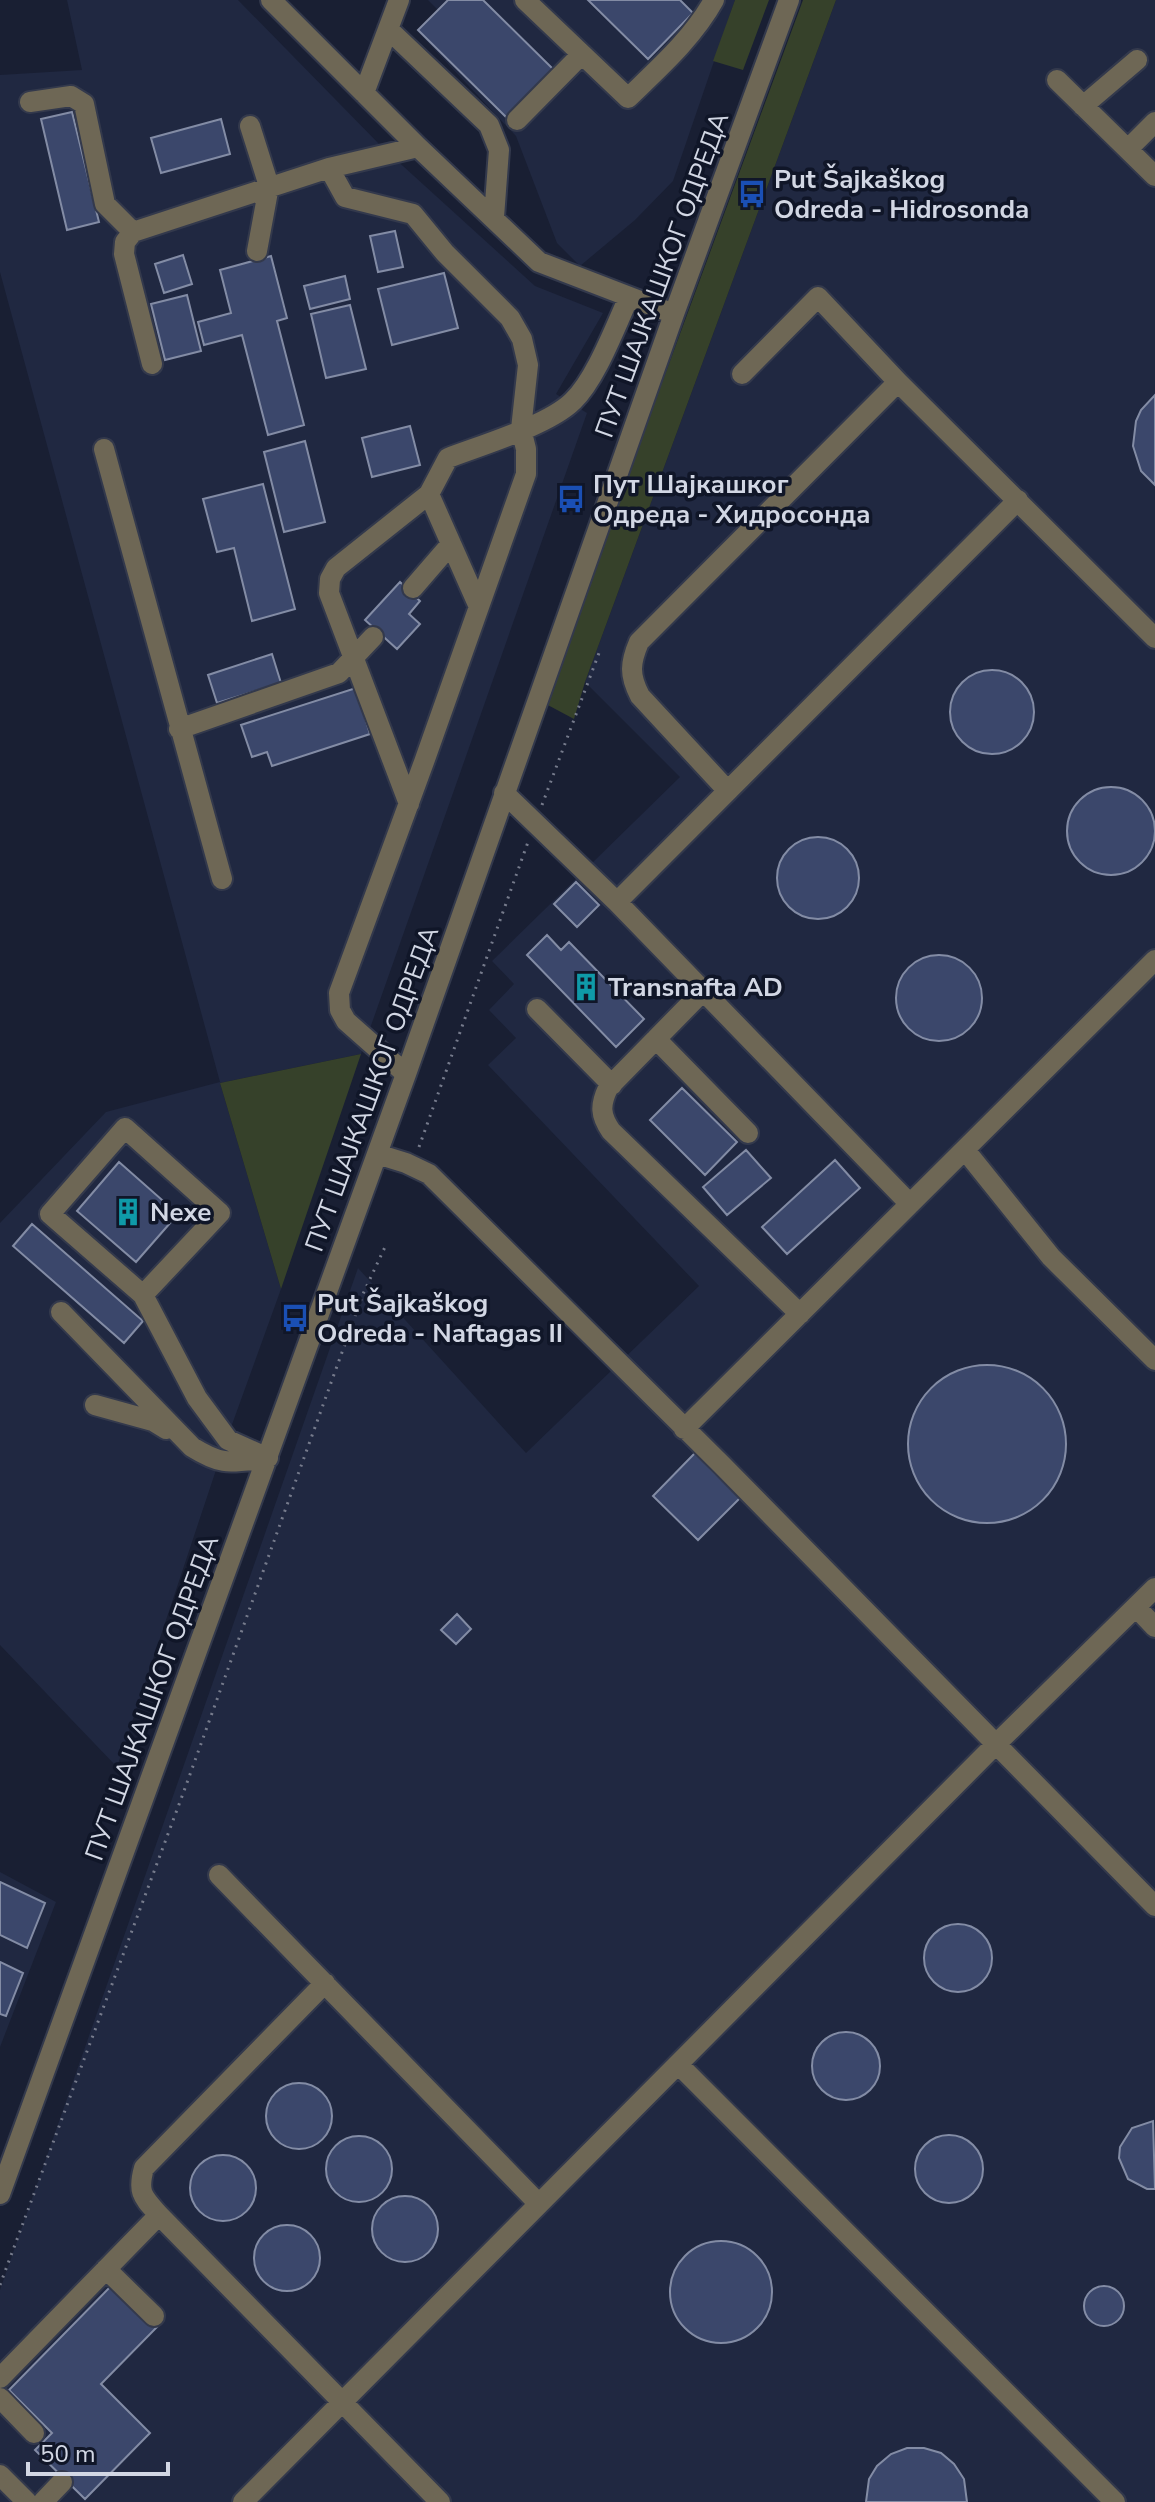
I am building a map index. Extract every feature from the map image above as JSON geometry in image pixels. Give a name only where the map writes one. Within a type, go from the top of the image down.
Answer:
[{"type":"street","points":[[271,0],[539,262],[674,314]]},
{"type":"street","points":[[364,93],[399,0]]},
{"type":"street","points":[[525,0],[628,98],[668,60],[714,0]]},
{"type":"street","name":"ПУТ ШАЈКАШКОГ ОДРЕДА","points":[[0,2194],[268,1458],[674,314],[789,0]]},
{"type":"street","points":[[388,29],[489,125],[499,150],[494,217]]},
{"type":"street","points":[[517,120],[582,54]]},
{"type":"street","points":[[1083,106],[1137,60]]},
{"type":"street","points":[[1057,80],[1155,176]]},
{"type":"street","points":[[30,102],[71,96],[84,104],[105,204],[133,232]]},
{"type":"street","points":[[1128,149],[1155,122]]},
{"type":"street","points":[[250,126],[269,186],[257,251]]},
{"type":"street","points":[[152,364],[124,254],[125,242],[133,232],[329,168],[418,147]]},
{"type":"street","points":[[329,168],[345,197],[413,214],[445,253],[510,318],[522,339],[528,365],[521,429],[526,449],[526,474],[339,993],[340,1010],[346,1021],[406,1074]]},
{"type":"street","points":[[409,804],[329,593],[330,579],[336,568],[429,494],[448,458],[550,418],[573,401],[587,383],[629,297]]},
{"type":"street","points":[[742,374],[818,297],[898,382],[1155,638]]},
{"type":"street","points":[[727,790],[640,696],[631,679],[631,661],[639,642],[898,382]]},
{"type":"street","points":[[104,449],[222,879]]},
{"type":"street","points":[[429,494],[479,607]]},
{"type":"street","points":[[617,902],[1018,500]]},
{"type":"street","points":[[413,588],[451,544]]},
{"type":"street","points":[[179,729],[339,673],[373,637]]},
{"type":"street","points":[[392,762],[415,766],[424,762]]},
{"type":"street","points":[[504,793],[617,902],[910,1204]]},
{"type":"street","points":[[684,1429],[1155,960]]},
{"type":"street","points":[[703,991],[612,1085],[601,1103],[603,1119],[611,1131],[800,1314]]},
{"type":"street","points":[[537,1009],[612,1085]]},
{"type":"street","points":[[656,1039],[748,1133]]},
{"type":"street","points":[[143,1295],[220,1213],[125,1128],[50,1214],[143,1295],[197,1398],[228,1440],[268,1458]]},
{"type":"street","points":[[965,1150],[1051,1257],[1155,1360]]},
{"type":"street","points":[[377,1154],[429,1174],[722,1465],[1155,1906]]},
{"type":"street","points":[[61,1312],[192,1447]]},
{"type":"street","points":[[95,1405],[153,1421],[214,1460],[226,1463],[268,1458]]},
{"type":"street","points":[[243,2502],[1155,1588]]},
{"type":"street","points":[[1136,1607],[1155,1627]]},
{"type":"street","points":[[219,1875],[538,2203]]},
{"type":"street","points":[[325,1983],[144,2168],[140,2188],[144,2198],[159,2215],[440,2502]]},
{"type":"street","points":[[678,2064],[1115,2502]]},
{"type":"street","points":[[0,2378],[159,2215]]},
{"type":"street","points":[[106,2269],[154,2316]]},
{"type":"street","points":[[0,2398],[34,2433]]},
{"type":"street","points":[[0,2475],[27,2502]]},
{"type":"street","points":[[43,2502],[62,2482]]},
{"type":"path","points":[[413,1166],[599,653]]},
{"type":"path","points":[[0,2285],[184,1791],[363,1294],[385,1247]]},
{"type":"shaded area","points":[[67,0],[238,0],[381,146],[535,286],[603,313],[556,394],[587,413],[361,1054],[220,1083],[281,1289],[221,1455],[117,1767],[0,1645],[0,1223],[106,1112],[220,1082],[0,272],[0,75],[82,70]]},
{"type":"shaded area","points":[[428,0],[735,0],[673,181],[635,220],[580,266],[557,243],[516,136],[417,31],[438,10]]},
{"type":"shaded area","points":[[836,0],[1155,0],[1155,2502],[0,2502],[0,2290],[358,1268],[526,1453],[699,1286],[488,1065],[516,1038],[489,1010],[514,984],[492,961],[680,777],[585,682]]},
{"type":"shaded area","points":[[0,1872],[56,1902],[0,2047]]},
{"type":"green space","points":[[735,0],[769,0],[743,70],[713,61]]},
{"type":"green space","points":[[803,0],[836,0],[574,719],[544,703]]},
{"type":"green space","points":[[361,1054],[281,1289],[220,1083]]},
{"type":"building","points":[[448,0],[483,0],[553,69],[506,117],[418,30]]},
{"type":"building","points":[[588,0],[680,0],[693,13],[648,59]]},
{"type":"building","points":[[72,112],[99,222],[67,230],[41,119]]},
{"type":"building","points":[[221,119],[230,154],[161,173],[151,138]]},
{"type":"building","points":[[395,231],[403,267],[378,272],[370,236]]},
{"type":"building","points":[[183,255],[192,284],[164,293],[155,264]]},
{"type":"building","points":[[271,256],[287,318],[277,321],[304,425],[268,435],[242,335],[204,345],[198,322],[231,313],[220,270]]},
{"type":"building","points":[[444,273],[458,328],[392,345],[378,289]]},
{"type":"building","points":[[345,276],[350,299],[310,309],[304,286]]},
{"type":"building","points":[[187,295],[201,351],[165,360],[151,304]]},
{"type":"building","points":[[350,305],[366,369],[326,378],[311,314]]},
{"type":"building","points":[[1155,395],[1155,485],[1141,471],[1133,446],[1136,421],[1141,410]]},
{"type":"building","points":[[410,426],[420,465],[372,477],[362,438]]},
{"type":"building","points":[[305,441],[325,522],[284,532],[264,452]]},
{"type":"building","points":[[263,484],[295,609],[252,621],[234,548],[217,552],[203,499]]},
{"type":"building","points":[[400,582],[420,601],[409,614],[420,624],[397,649],[365,620]]},
{"type":"building","points":[[272,654],[281,683],[217,703],[208,675]]},
{"type":"building","points":[[992,670],[1008,673],[1022,682],[1031,696],[1034,712],[1031,728],[1022,742],[1008,751],[992,754],[976,751],[962,742],[953,728],[950,712],[953,696],[962,682],[976,673]]},
{"type":"building","points":[[356,688],[370,734],[272,766],[267,752],[252,757],[241,725]]},
{"type":"building","points":[[1111,787],[1128,791],[1142,800],[1151,814],[1155,831],[1151,848],[1142,862],[1128,871],[1111,875],[1094,871],[1080,862],[1071,848],[1067,831],[1071,814],[1080,800],[1094,791]]},
{"type":"building","points":[[818,837],[834,840],[847,849],[856,862],[859,878],[856,894],[847,907],[834,916],[818,919],[802,916],[789,907],[780,894],[777,878],[780,862],[789,849],[802,840]]},
{"type":"building","points":[[576,882],[599,905],[577,927],[554,904]]},
{"type":"building","name":"Transnafta AD","points":[[547,935],[561,950],[569,942],[644,1019],[616,1047],[527,955]]},
{"type":"building","points":[[939,955],[963,962],[975,974],[982,998],[975,1022],[963,1034],[939,1041],[915,1034],[903,1022],[896,998],[903,974],[915,962]]},
{"type":"building","points":[[682,1088],[737,1142],[705,1175],[650,1120]]},
{"type":"building","points":[[746,1150],[771,1178],[727,1215],[703,1187]]},
{"type":"building","points":[[835,1160],[860,1188],[787,1254],[762,1227]]},
{"type":"building","name":"Nexe","points":[[119,1162],[178,1214],[136,1262],[77,1211]]},
{"type":"building","points":[[32,1224],[143,1321],[124,1343],[13,1246]]},
{"type":"building","points":[[987,1365],[1017,1371],[1043,1388],[1060,1414],[1066,1444],[1060,1474],[1043,1500],[1017,1517],[987,1523],[957,1517],[931,1500],[914,1474],[908,1444],[914,1414],[931,1388],[957,1371]]},
{"type":"building","points":[[695,1453],[740,1498],[698,1540],[653,1496]]},
{"type":"building","points":[[457,1614],[471,1629],[456,1644],[441,1630]]},
{"type":"building","points":[[0,1882],[45,1903],[27,1948],[0,1935]]},
{"type":"building","points":[[958,1924],[982,1934],[992,1958],[982,1982],[958,1992],[934,1982],[924,1958],[934,1934]]},
{"type":"building","points":[[0,1962],[23,1973],[6,2016],[0,2014]]},
{"type":"building","points":[[846,2032],[870,2042],[880,2066],[870,2090],[846,2100],[822,2090],[812,2066],[822,2042]]},
{"type":"building","points":[[299,2083],[312,2086],[322,2093],[329,2103],[332,2116],[329,2129],[322,2139],[312,2146],[299,2149],[286,2146],[276,2139],[269,2129],[266,2116],[269,2103],[276,2093],[286,2086]]},
{"type":"building","points":[[1153,2121],[1155,2189],[1147,2189],[1128,2179],[1119,2158],[1120,2147],[1132,2128]]},
{"type":"building","points":[[949,2135],[973,2145],[983,2169],[973,2193],[949,2203],[925,2193],[915,2169],[925,2145]]},
{"type":"building","points":[[359,2136],[372,2139],[382,2146],[389,2156],[392,2169],[389,2182],[382,2192],[372,2199],[359,2202],[346,2199],[336,2192],[329,2182],[326,2169],[329,2156],[336,2146],[346,2139]]},
{"type":"building","points":[[223,2155],[236,2158],[246,2165],[253,2175],[256,2188],[253,2201],[246,2211],[236,2218],[223,2221],[210,2218],[200,2211],[193,2201],[190,2188],[193,2175],[200,2165],[210,2158]]},
{"type":"building","points":[[405,2196],[418,2199],[428,2206],[435,2216],[438,2229],[435,2242],[428,2252],[418,2259],[405,2262],[392,2259],[382,2252],[375,2242],[372,2229],[375,2216],[382,2206],[392,2199]]},
{"type":"building","points":[[287,2225],[300,2228],[310,2235],[317,2245],[320,2258],[317,2271],[310,2281],[300,2288],[287,2291],[274,2288],[264,2281],[257,2271],[254,2258],[257,2245],[264,2235],[274,2228]]},
{"type":"building","points":[[721,2241],[741,2245],[757,2256],[768,2272],[772,2292],[768,2312],[757,2328],[741,2339],[721,2343],[701,2339],[685,2328],[674,2312],[670,2292],[674,2272],[685,2256],[701,2245]]},
{"type":"building","points":[[114,2283],[157,2327],[101,2384],[150,2433],[85,2499],[35,2450],[52,2433],[9,2390]]},
{"type":"building","points":[[1104,2286],[1118,2292],[1124,2306],[1118,2320],[1104,2326],[1090,2320],[1084,2306],[1090,2292]]},
{"type":"building","points":[[907,2448],[924,2448],[941,2453],[954,2464],[964,2479],[967,2502],[866,2502],[869,2479],[877,2466],[891,2454]]},
{"type":"place","name":"Put Šajkaškog Odreda - Hidrosonda","points":[[752,194]]},
{"type":"place","name":"Пут Шајкашког Одреда - Хидросонда","points":[[571,499]]},
{"type":"place","name":"Transnafta AD","points":[[586,987]]},
{"type":"place","name":"Nexe","points":[[128,1212]]},
{"type":"place","name":"Put Šajkaškog Odreda - Naftagas II","points":[[295,1318]]}]
